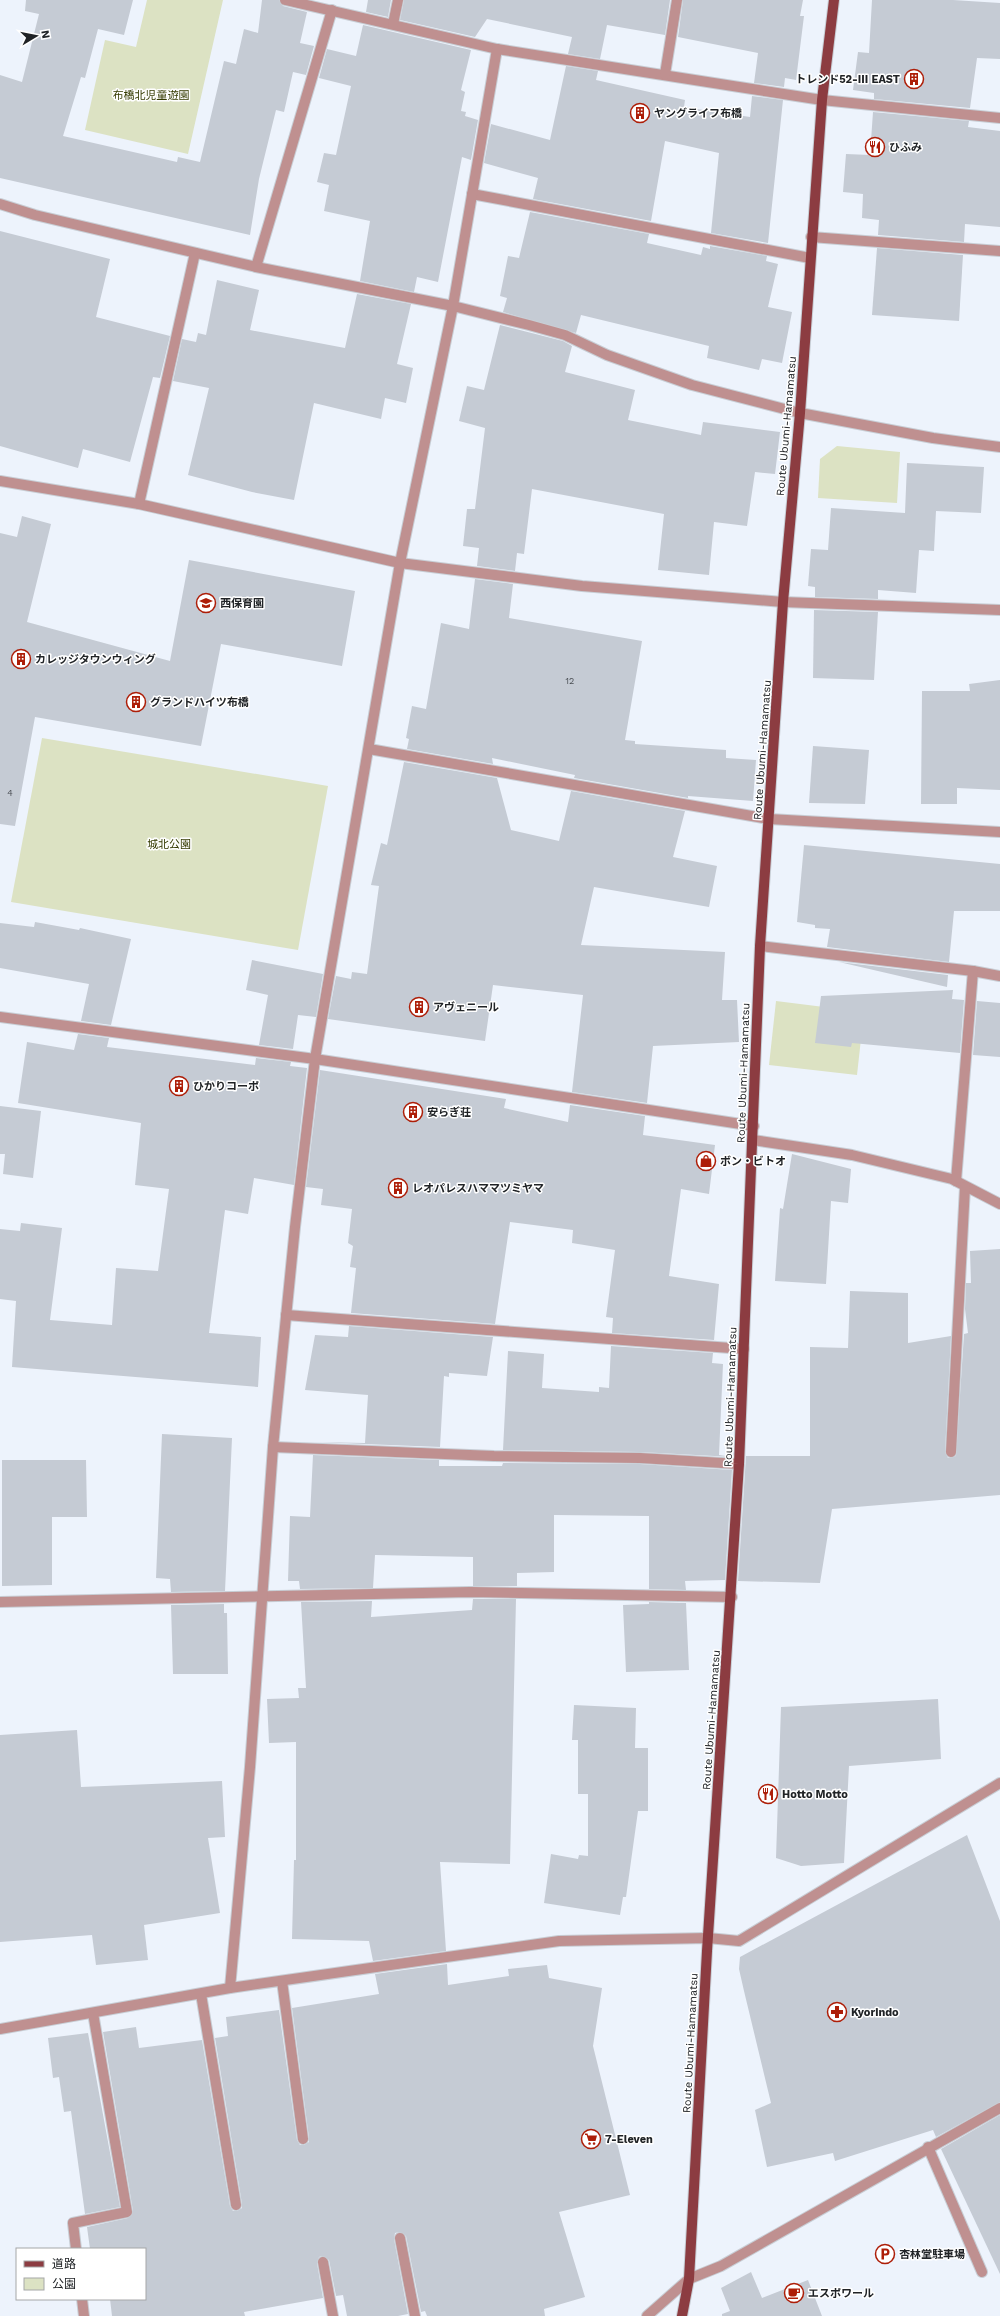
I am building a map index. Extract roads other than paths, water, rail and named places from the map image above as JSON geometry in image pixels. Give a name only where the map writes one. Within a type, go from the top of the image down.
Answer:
[{"type":"main road","name":"Route Ubumi-Hamamatsu","points":[[682,2316],[689,2279],[708,1938],[732,1597],[754,1126],[760,946],[782,602],[800,413],[811,237],[822,100],[834,0]]},
{"type":"street","points":[[285,0],[497,49],[665,74],[822,100],[1000,118]]},
{"type":"street","points":[[393,24],[398,0]]},
{"type":"street","points":[[665,74],[677,0]]},
{"type":"street","points":[[256,267],[332,10]]},
{"type":"street","points":[[230,1988],[263,1596],[273,1447],[315,1059],[400,563],[453,306],[497,49]]},
{"type":"street","points":[[472,194],[810,258]]},
{"type":"street","points":[[0,204],[35,215],[195,253],[256,267],[453,306],[565,335],[607,355],[692,385],[800,413],[932,438],[1000,447]]},
{"type":"street","points":[[811,237],[1000,251]]},
{"type":"street","points":[[139,504],[195,253]]},
{"type":"street","points":[[0,481],[139,504],[400,563],[582,586],[782,602],[1000,610]]},
{"type":"street","points":[[369,749],[769,819],[1000,832]]},
{"type":"street","points":[[760,946],[973,971],[1000,976]]},
{"type":"street","points":[[951,1452],[961,1184],[973,971]]},
{"type":"street","points":[[0,1017],[315,1059],[754,1126]]},
{"type":"street","points":[[753,1140],[852,1155],[952,1179],[1000,1204]]},
{"type":"street","points":[[286,1316],[744,1349]]},
{"type":"street","points":[[273,1447],[494,1456],[640,1458],[739,1464]]},
{"type":"street","points":[[0,1602],[470,1592],[732,1597]]},
{"type":"street","points":[[0,2029],[230,1988],[559,1941],[708,1938],[739,1941],[1000,1783]]},
{"type":"street","points":[[282,1981],[303,2139]]},
{"type":"street","points":[[201,1994],[236,2205]]},
{"type":"street","points":[[76,2248],[73,2223],[127,2212],[94,2012]]},
{"type":"street","points":[[647,2316],[689,2279],[721,2266],[928,2147],[1000,2108]]},
{"type":"street","points":[[928,2147],[982,2272]]},
{"type":"street","points":[[400,2238],[415,2316]]},
{"type":"street","points":[[322,2262],[333,2316]]},
{"type":"street","points":[[82,2300],[84,2316]]},
{"type":"place","name":"トレンド52-III EAST","points":[[914,79]]},
{"type":"place","name":"ヤングライフ布橋","points":[[640,113]]},
{"type":"place","name":"ひふみ","points":[[875,147]]},
{"type":"place","name":"西保育園","points":[[206,603]]},
{"type":"place","name":"カレッジタウンウィング","points":[[21,659]]},
{"type":"place","name":"グランドハイツ布橋","points":[[136,702]]},
{"type":"place","name":"アヴェニール","points":[[419,1007]]},
{"type":"place","name":"ひかりコーポ","points":[[179,1086]]},
{"type":"place","name":"安らぎ荘","points":[[413,1112]]},
{"type":"place","name":"ボン・ビトオ","points":[[706,1161]]},
{"type":"place","name":"レオパレスハママツミヤマ","points":[[398,1188]]},
{"type":"place","name":"Hotto Motto","points":[[768,1794]]},
{"type":"place","name":"Kyorindo","points":[[837,2012]]},
{"type":"place","name":"7-Eleven","points":[[591,2139]]},
{"type":"place","name":"杏林堂駐車場","points":[[885,2254]]},
{"type":"place","name":"エスポワール","points":[[794,2293]]},
{"type":"park label","name":"布橋北児童遊園","points":[[151,95]]},
{"type":"park label","name":"城北公園","points":[[169,844]]}]
